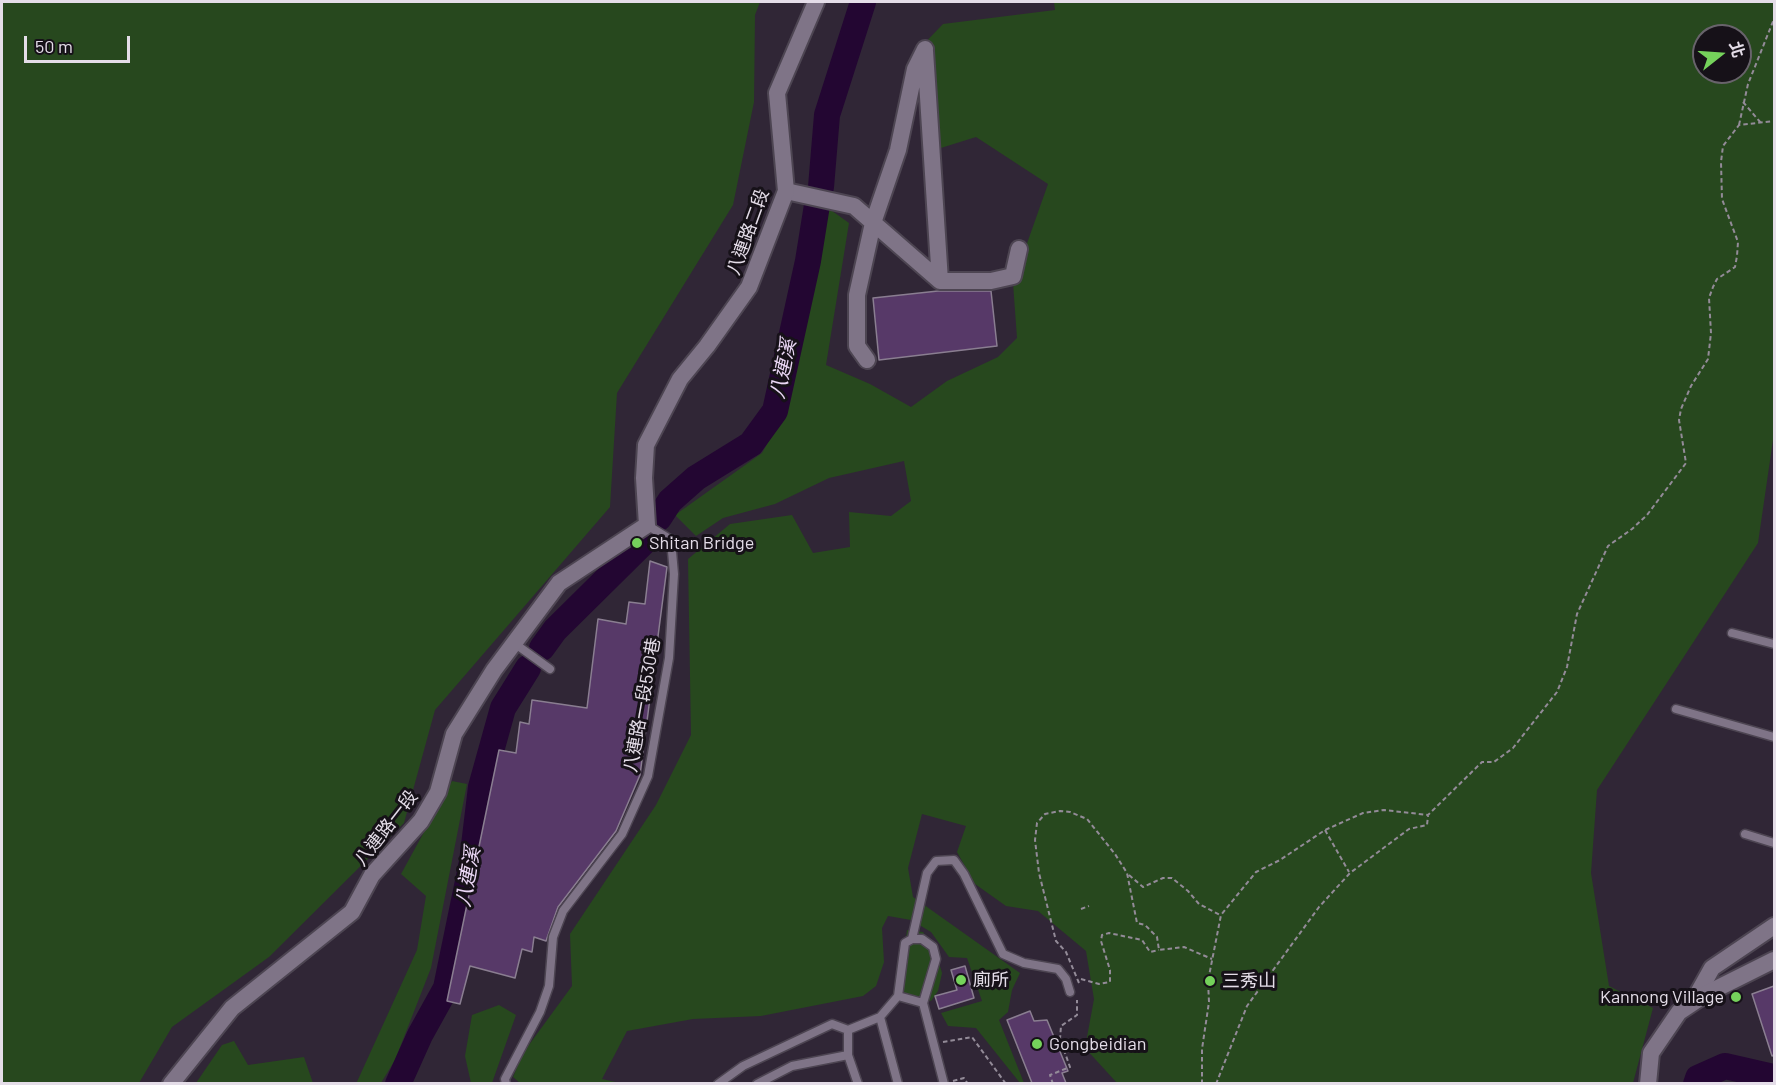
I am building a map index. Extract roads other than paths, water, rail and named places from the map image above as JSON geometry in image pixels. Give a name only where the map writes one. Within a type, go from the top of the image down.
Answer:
[{"type":"street","name":"八連路二段","points":[[647,525],[644,478],[646,445],[680,379],[707,346],[749,287],[786,191],[777,93],[816,2]]},
{"type":"street","points":[[867,360],[857,346],[857,295],[873,223],[898,150],[915,69],[925,49],[940,281]]},
{"type":"street","points":[[786,191],[854,206],[940,281],[991,281],[1013,276],[1019,249]]},
{"type":"street","name":"八連路一段","points":[[171,1083],[232,1008],[351,912],[372,875],[421,821],[438,792],[454,734],[514,643],[559,583],[647,525]]},
{"type":"street","points":[[1693,1002],[1712,968],[1774,926]]},
{"type":"street","points":[[1648,1083],[1651,1053],[1679,1011],[1774,960]]},
{"type":"lane","name":"八連路一段530巷","points":[[506,1083],[549,986],[553,937],[563,911],[622,834],[648,776],[669,658],[674,574],[671,540],[647,525]]},
{"type":"lane","points":[[1732,633],[1774,644]]},
{"type":"lane","points":[[514,643],[549,669]]},
{"type":"lane","points":[[1676,709],[1774,737]]},
{"type":"lane","points":[[1745,834],[1774,843]]},
{"type":"lane","points":[[912,939],[927,873],[936,861],[954,860],[964,874],[1003,954],[1024,963],[1058,969],[1074,991]]},
{"type":"lane","points":[[718,1083],[743,1066],[832,1024],[848,1030],[880,1017],[898,996],[905,943],[912,939],[922,939],[933,947],[936,959],[923,1004],[944,1083]]},
{"type":"lane","points":[[898,996],[923,1004]]},
{"type":"lane","points":[[880,1017],[898,1083]]},
{"type":"lane","points":[[848,1030],[848,1055],[858,1083]]},
{"type":"lane","points":[[757,1083],[792,1066],[848,1055]]},
{"type":"waterway","name":"八連溪","points":[[821,187],[827,115],[863,2]]},
{"type":"waterway","name":"八連溪","points":[[659,518],[670,501],[696,478],[751,444],[775,411],[808,261],[817,205]]},
{"type":"waterway","name":"八連溪","points":[[542,648],[555,630],[646,540]]},
{"type":"waterway","name":"八連溪","points":[[398,1084],[420,1035],[446,988],[472,862],[481,787],[503,708],[528,668]]},
{"type":"waterway","points":[[1696,1084],[1698,1078],[1725,1066],[1774,1077]]},
{"type":"place","name":"Shitan Bridge","points":[[637,543]]},
{"type":"place","name":"廁所","points":[[961,980]]},
{"type":"place","name":"三秀山","points":[[1210,981]]},
{"type":"place","name":"Kannong Village","points":[[1736,997]]},
{"type":"place","name":"Gongbeidian","points":[[1037,1044]]}]
